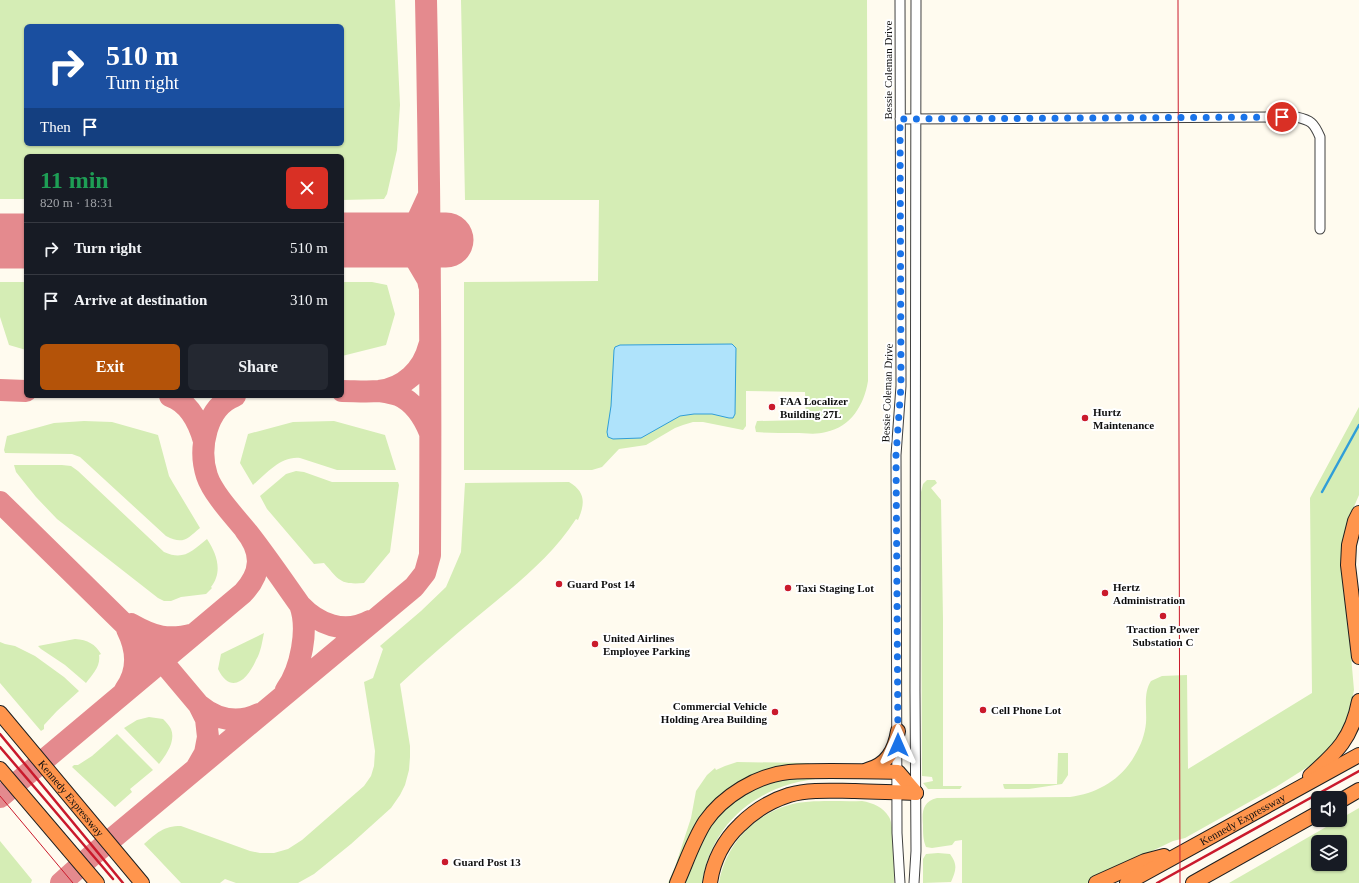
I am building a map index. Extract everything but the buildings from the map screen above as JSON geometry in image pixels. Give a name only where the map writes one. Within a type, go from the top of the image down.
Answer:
[{"type":"highway","points":[[1359,513],[1355,521],[1349,545],[1348,565],[1359,657]]},
{"type":"highway","points":[[1289,794],[1329,759],[1346,738],[1356,718],[1359,702]]},
{"type":"highway","name":"Kennedy Expressway","points":[[0,713],[142,883]]},
{"type":"highway","points":[[864,771],[879,765],[891,754],[896,743],[898,731]]},
{"type":"highway","name":"Kennedy Expressway","points":[[1127,883],[1359,755]]},
{"type":"highway","points":[[0,769],[97,883]]},
{"type":"highway","points":[[678,883],[693,845],[705,823],[714,811],[724,801],[745,786],[772,775],[788,772],[898,772],[916,793]]},
{"type":"highway","points":[[1347,797],[1359,790]]},
{"type":"highway","points":[[710,883],[718,855],[732,832],[751,815],[770,803],[790,795],[808,792],[836,791],[916,793]]},
{"type":"highway","points":[[76,803],[153,883]]},
{"type":"highway","points":[[1193,883],[1311,817]]},
{"type":"highway","points":[[1096,883],[1145,861],[1189,848]]},
{"type":"street","name":"Bessie Coleman Drive","points":[[900,0],[901,378],[896,455],[898,833],[900,883]]},
{"type":"street","points":[[914,883],[916,851],[916,0]]},
{"type":"street","points":[[900,119],[1296,117],[1306,119],[1315,126],[1320,137],[1320,229]]},
{"type":"green space","points":[[0,0],[395,0],[400,105],[397,150],[387,194],[384,199],[344,200],[344,154],[24,154],[24,199],[0,199]]},
{"type":"green space","points":[[461,0],[867,0],[868,381],[860,406],[849,420],[843,425],[826,432],[810,434],[756,432],[755,427],[757,421],[806,420],[805,392],[746,391],[746,426],[743,430],[703,422],[693,422],[675,428],[646,445],[619,449],[602,467],[592,470],[464,470],[464,282],[598,281],[599,200],[465,200]]},
{"type":"green space","points":[[0,282],[24,282],[24,349],[9,345],[0,317]]},
{"type":"green space","points":[[344,282],[372,282],[387,285],[395,314],[386,345],[344,356]]},
{"type":"green space","points":[[1359,407],[1359,495],[1347,523],[1342,553],[1354,690],[1349,716],[1337,741],[1314,763],[1276,787],[1185,838],[1173,841],[1110,871],[1110,874],[1087,883],[962,883],[962,840],[955,841],[952,845],[932,848],[926,847],[923,834],[923,812],[928,802],[937,798],[1070,797],[1099,789],[1123,772],[1137,751],[1145,727],[1147,691],[1151,681],[1162,676],[1187,675],[1188,769],[1312,693],[1310,498]]},
{"type":"green space","points":[[84,421],[112,422],[158,435],[169,476],[200,528],[184,540],[172,539],[166,536],[80,457],[72,454],[5,453],[4,450],[7,436],[54,423]]},
{"type":"green space","points":[[334,421],[385,435],[396,470],[337,470],[300,458],[293,458],[280,462],[253,485],[240,463],[248,434],[293,422]]},
{"type":"green space","points":[[14,465],[71,466],[164,552],[171,555],[182,555],[192,551],[207,539],[214,551],[218,569],[215,581],[211,587],[212,588],[206,594],[181,597],[171,601],[164,601],[158,598],[57,519],[36,497],[16,472]]},
{"type":"green space","points":[[296,471],[304,472],[332,482],[398,482],[399,485],[390,552],[364,583],[345,582],[337,577],[324,563],[314,564],[267,509],[260,496],[286,474]]},
{"type":"green space","points":[[927,480],[935,480],[937,483],[931,488],[941,500],[943,786],[962,786],[960,789],[928,789],[923,783],[933,781],[932,777],[922,776],[921,492],[923,484]]},
{"type":"green space","points":[[569,482],[579,490],[581,494],[583,504],[578,520],[576,519],[555,547],[531,571],[448,641],[400,684],[410,746],[409,770],[405,785],[391,808],[351,844],[314,874],[298,883],[236,883],[225,879],[220,883],[181,883],[144,844],[157,833],[169,827],[175,826],[181,826],[250,851],[260,853],[274,853],[288,849],[302,840],[364,786],[371,776],[374,766],[375,751],[364,682],[373,678],[383,649],[380,646],[421,611],[446,587],[461,552],[465,483]]},
{"type":"green space","points":[[264,633],[259,654],[249,673],[239,682],[228,682],[218,669],[221,654]]},
{"type":"green space","points":[[75,639],[84,640],[91,643],[101,654],[99,655],[99,663],[97,667],[86,683],[65,665],[38,646]]},
{"type":"green space","points":[[0,642],[15,646],[35,656],[64,677],[79,691],[57,711],[44,725],[44,729],[41,731],[0,683]]},
{"type":"green space","points":[[149,717],[163,719],[170,728],[172,734],[170,748],[159,764],[124,728],[137,720]]},
{"type":"green space","points":[[117,734],[153,770],[130,789],[132,792],[115,807],[72,767],[92,756]]},
{"type":"green space","points":[[1058,753],[1068,753],[1068,775],[1062,784],[1029,789],[1004,788],[1003,784],[1057,784]]},
{"type":"green space","points":[[737,762],[809,763],[809,766],[734,786],[671,883],[668,883],[675,867],[691,818],[696,791],[707,775],[715,768],[716,770]]},
{"type":"green space","points":[[823,775],[824,778],[801,781],[780,788],[760,797],[743,809],[728,823],[716,841],[708,861],[702,883],[683,883],[697,849],[713,820],[732,801],[770,781]]},
{"type":"green space","points":[[816,801],[862,801],[877,806],[884,811],[891,822],[894,883],[719,883],[722,869],[734,845],[753,824],[764,816],[797,803]]},
{"type":"green space","points":[[1359,808],[1359,883],[1229,883],[1311,836],[1311,871],[1347,871],[1347,835],[1312,835],[1326,827],[1347,827],[1347,815]]},
{"type":"green space","points":[[0,841],[32,880],[31,883],[0,883]]},
{"type":"green space","points":[[926,854],[950,854],[954,861],[955,871],[951,882],[923,883],[923,859]]},
{"type":"water","points":[[732,344],[736,348],[735,414],[733,418],[712,414],[680,416],[641,438],[613,439],[608,437],[607,432],[611,406],[615,347],[620,345]]},
{"type":"waterway","points":[[1322,492],[1359,425]]},
{"type":"taxiway","points":[[61,883],[414,587],[425,573],[430,555],[429,208],[426,0]]},
{"type":"taxiway","points":[[382,240],[400,234],[416,223],[428,197]]},
{"type":"taxiway","points":[[382,240],[400,247],[415,258],[428,280],[429,285]]},
{"type":"taxiway","points":[[344,391],[379,391],[397,386],[404,382],[417,370],[422,363],[429,346]]},
{"type":"taxiway","points":[[0,390],[24,391]]},
{"type":"taxiway","points":[[379,391],[398,395],[414,406],[425,422],[430,433]]},
{"type":"taxiway","points":[[175,398],[183,403],[193,414],[204,441]]},
{"type":"taxiway","points":[[231,398],[225,401],[217,409],[211,419],[204,442],[204,465],[207,476],[214,490],[255,542],[300,605],[307,612],[323,622],[341,627],[351,627],[370,621]]},
{"type":"taxiway","points":[[0,502],[162,661],[199,705],[206,719],[208,737],[205,753],[197,767]]},
{"type":"taxiway","points":[[0,797],[243,593],[254,578],[258,562],[255,546],[245,530]]},
{"type":"taxiway","points":[[286,690],[296,671],[302,649],[304,625],[300,605]]},
{"type":"taxiway","points":[[131,624],[154,635],[176,637],[194,634]]},
{"type":"taxiway","points":[[125,690],[133,675],[135,660],[133,644],[127,629]]},
{"type":"taxiway","points":[[199,705],[213,714],[228,719],[243,719],[259,714]]},
{"type":"runway","points":[[344,240],[446,240]]},
{"type":"runway","points":[[0,241],[24,241]]},
{"type":"tram line","points":[[1178,0],[1180,883]]},
{"type":"tram line","points":[[0,796],[73,883]]},
{"type":"railway","points":[[0,734],[123,883]]},
{"type":"railway","points":[[0,747],[113,879]]},
{"type":"railway","points":[[1157,883],[1359,771]]},
{"type":"place","name":"FAA Localizer Building 27L","points":[[772,407]]},
{"type":"place","name":"Hurtz Maintenance","points":[[1085,418]]},
{"type":"place","name":"Guard Post 14","points":[[559,584]]},
{"type":"place","name":"Taxi Staging Lot","points":[[788,588]]},
{"type":"place","name":"Hertz Administration","points":[[1105,593]]},
{"type":"place","name":"Traction Power Substation C","points":[[1163,616]]},
{"type":"place","name":"United Airlines Employee Parking","points":[[595,644]]},
{"type":"place","name":"Cell Phone Lot","points":[[983,710]]},
{"type":"place","name":"Commercial Vehicle Holding Area Building","points":[[775,712]]},
{"type":"place","name":"Guard Post 13","points":[[445,862]]},
{"type":"route","points":[[898,745],[896,455],[901,386],[900,119],[1282,117]]}]
